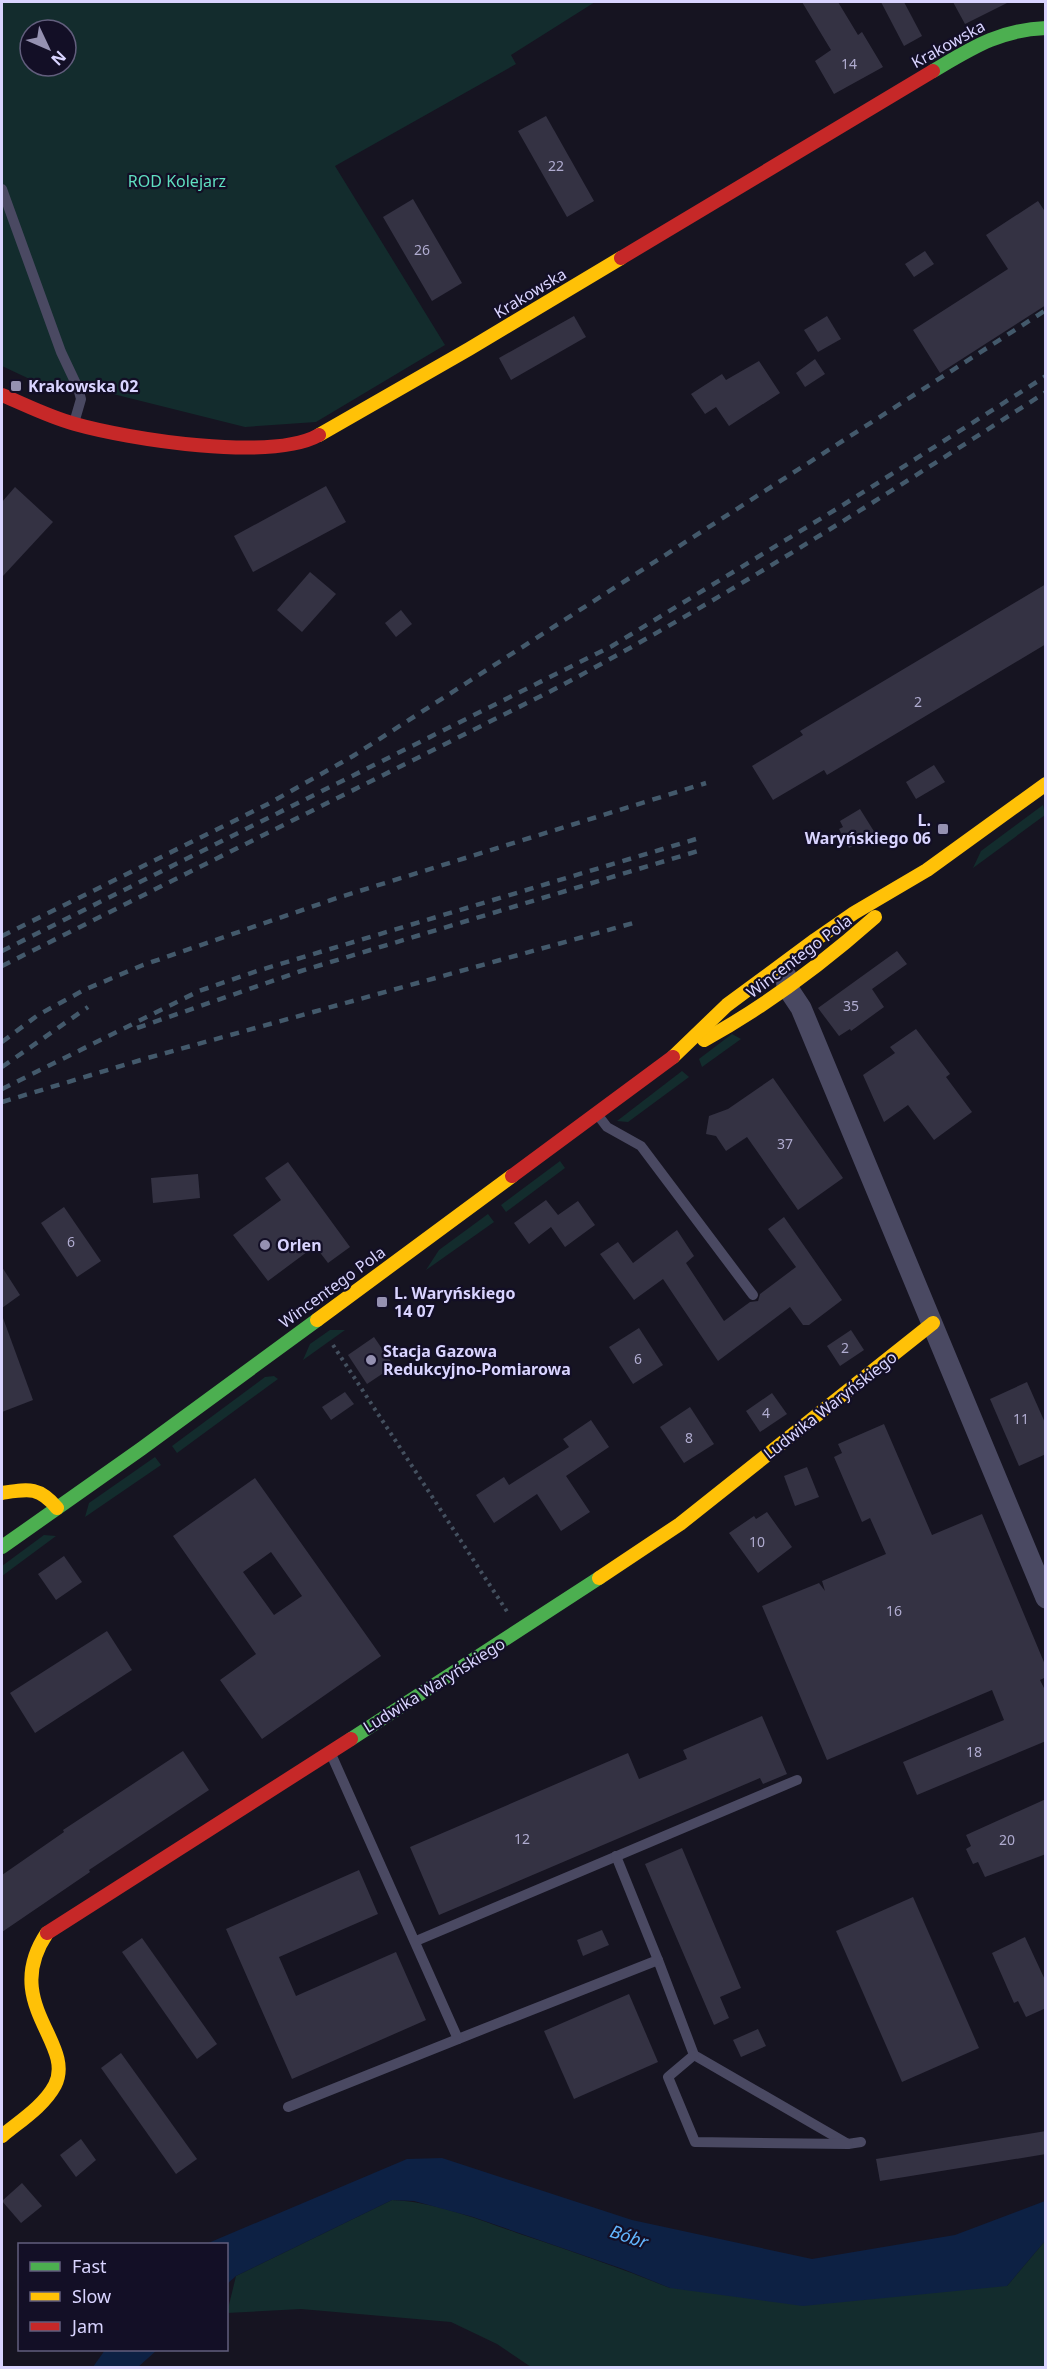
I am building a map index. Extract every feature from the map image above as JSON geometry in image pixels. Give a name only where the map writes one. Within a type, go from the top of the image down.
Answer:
[{"type":"street","name":"Krakowska","points":[[2,394],[74,423],[129,435],[252,449],[293,445],[315,437],[479,342],[984,41],[1024,28],[1046,28]]},
{"type":"street","name":"Wincentego Pola","points":[[2,1548],[148,1444],[680,1052],[727,1005],[791,958],[854,913],[927,870],[1046,784]]},
{"type":"street","name":"Wincentego Pola","points":[[680,1052],[740,1021],[787,987],[854,937],[927,870]]},
{"type":"street","points":[[791,958],[786,968],[787,987],[801,1008],[1046,1598]]},
{"type":"street","name":"Ludwika Waryńskiego","points":[[2,2136],[41,2102],[53,2089],[58,2076],[56,2061],[34,2019],[23,1987],[28,1957],[36,1943],[48,1932],[330,1750],[520,1631],[680,1524],[933,1323]]},
{"type":"street","points":[[2,1493],[28,1489],[46,1493],[57,1508]]},
{"type":"lane","points":[[2,189],[61,352],[78,387],[81,399],[74,423]]},
{"type":"lane","points":[[596,1114],[607,1127],[641,1146],[753,1295]]},
{"type":"lane","points":[[330,1750],[458,2039]]},
{"type":"lane","points":[[416,1941],[797,1779]]},
{"type":"lane","points":[[616,1856],[694,2055],[848,2144]]},
{"type":"lane","points":[[288,2107],[658,1960]]},
{"type":"lane","points":[[694,2055],[668,2077],[695,2142],[848,2144],[861,2142]]},
{"type":"path","points":[[333,1345],[520,1631]]},
{"type":"green space","name":"ROD Kolejarz","points":[[2,2],[595,2],[511,55],[516,64],[335,166],[445,345],[316,422],[245,427],[113,394],[91,384],[55,391],[2,366]]},
{"type":"green space","points":[[1043,805],[1045,815],[973,868],[981,851]]},
{"type":"green space","points":[[732,1034],[741,1039],[702,1067],[699,1059]]},
{"type":"green space","points":[[682,1071],[689,1077],[628,1122],[617,1121]]},
{"type":"green space","points":[[560,1161],[565,1168],[506,1212],[501,1205]]},
{"type":"green space","points":[[488,1214],[494,1222],[426,1270],[439,1250]]},
{"type":"green space","points":[[330,1330],[345,1330],[303,1360],[310,1344]]},
{"type":"green space","points":[[274,1376],[278,1379],[177,1453],[172,1446],[265,1377]]},
{"type":"green space","points":[[155,1457],[161,1465],[85,1517],[89,1503]]},
{"type":"green space","points":[[44,1535],[56,1536],[2,1576],[2,1566]]},
{"type":"green space","points":[[392,2200],[424,2204],[456,2212],[594,2259],[670,2288],[1007,2286],[1045,2241],[1045,2367],[531,2367],[497,2344],[451,2322],[301,2309],[228,2313],[236,2276]]},
{"type":"water","name":"Bóbr","points":[[442,2158],[632,2220],[812,2259],[955,2235],[1045,2201],[1045,2241],[1007,2286],[803,2306],[670,2288],[623,2269],[473,2217],[414,2201],[392,2200],[236,2276],[228,2283],[228,2243],[208,2243],[407,2159]]},
{"type":"water","points":[[104,2351],[156,2351],[138,2367],[93,2367]]},
{"type":"building","points":[[802,2],[838,2],[858,35],[862,32],[883,67],[834,94],[815,61],[831,50]]},
{"type":"building","points":[[881,2],[904,2],[922,36],[904,46]]},
{"type":"building","points":[[953,2],[1009,2],[965,24]]},
{"type":"building","points":[[546,116],[594,201],[567,217],[518,131]]},
{"type":"building","points":[[413,199],[462,283],[432,301],[383,217]]},
{"type":"building","points":[[1038,201],[1046,213],[1046,305],[940,373],[913,330],[1008,269],[986,235]]},
{"type":"building","points":[[925,251],[934,264],[914,277],[905,264]]},
{"type":"building","points":[[574,316],[586,337],[511,380],[499,358]]},
{"type":"building","points":[[827,316],[841,339],[818,352],[804,330]]},
{"type":"building","points":[[815,359],[825,374],[805,387],[796,373]]},
{"type":"building","points":[[759,361],[780,393],[729,426],[716,407],[705,414],[691,394],[722,374],[726,380]]},
{"type":"building","points":[[326,486],[346,522],[253,572],[234,536]]},
{"type":"building","points":[[15,487],[53,522],[2,577],[2,502]]},
{"type":"building","points":[[310,572],[336,594],[302,632],[277,610]]},
{"type":"building","points":[[1046,584],[1046,644],[827,775],[824,770],[773,800],[752,766],[803,735],[800,731]]},
{"type":"building","points":[[401,610],[412,624],[396,637],[385,623]]},
{"type":"building","points":[[934,765],[945,782],[916,799],[906,782]]},
{"type":"building","points":[[860,809],[875,833],[849,848],[839,829],[843,827],[840,821]]},
{"type":"building","points":[[897,951],[907,964],[872,989],[884,1007],[851,1031],[850,1029],[839,1036],[818,1008]]},
{"type":"building","points":[[916,1029],[950,1074],[946,1077],[972,1112],[934,1140],[908,1105],[884,1122],[863,1075],[895,1053],[890,1047]]},
{"type":"building","points":[[773,1078],[843,1178],[798,1210],[747,1137],[726,1151],[716,1136],[706,1134],[709,1116],[728,1109]]},
{"type":"building","points":[[288,1162],[350,1247],[328,1263],[315,1246],[268,1281],[233,1235],[281,1200],[265,1178]]},
{"type":"building","points":[[198,1174],[200,1198],[153,1203],[151,1178]]},
{"type":"building","points":[[546,1200],[558,1215],[578,1201],[595,1225],[565,1247],[551,1227],[529,1244],[514,1223]]},
{"type":"building","points":[[64,1207],[101,1261],[77,1277],[41,1223]]},
{"type":"building","points":[[784,1217],[842,1300],[809,1325],[803,1325],[790,1307],[718,1361],[663,1279],[634,1300],[600,1254],[618,1242],[633,1263],[677,1230],[694,1256],[686,1263],[724,1321],[750,1302],[758,1301],[760,1294],[796,1267],[768,1229]]},
{"type":"building","points":[[2,1267],[20,1295],[2,1308]]},
{"type":"building","points":[[2,1318],[33,1400],[2,1412]]},
{"type":"building","points":[[639,1328],[663,1365],[633,1384],[609,1347]]},
{"type":"building","points":[[851,1330],[864,1350],[840,1366],[827,1346]]},
{"type":"building","name":"Stacja Gazowa Redukcyjno-Pomiarowa","points":[[374,1337],[394,1366],[367,1384],[348,1355]]},
{"type":"building","points":[[1027,1382],[1046,1425],[1046,1454],[1019,1466],[990,1399]]},
{"type":"building","points":[[345,1392],[354,1404],[331,1420],[322,1407]]},
{"type":"building","points":[[772,1393],[787,1414],[760,1432],[746,1411]]},
{"type":"building","points":[[690,1407],[714,1444],[684,1463],[660,1427]]},
{"type":"building","points":[[591,1420],[609,1447],[566,1476],[590,1512],[561,1531],[537,1494],[494,1523],[476,1495],[504,1477],[509,1485],[569,1447],[563,1439]]},
{"type":"building","points":[[884,1424],[932,1535],[982,1514],[1046,1667],[1046,1677],[1040,1680],[1046,1692],[1046,1741],[917,1795],[903,1762],[1004,1720],[992,1690],[827,1760],[762,1606],[819,1583],[825,1591],[822,1581],[886,1554],[870,1518],[862,1522],[834,1457],[842,1453],[838,1444]]},
{"type":"building","points":[[807,1467],[819,1497],[795,1506],[784,1476]]},
{"type":"building","points":[[255,1478],[381,1656],[262,1739],[220,1680],[256,1654],[173,1536]],"holes":[[[271,1552],[302,1596],[274,1615],[243,1572]]]},
{"type":"building","points":[[767,1512],[792,1547],[758,1573],[729,1533],[754,1516],[756,1519]]},
{"type":"building","points":[[64,1556],[82,1582],[56,1600],[38,1574]]},
{"type":"building","points":[[107,1631],[132,1670],[35,1733],[10,1693]]},
{"type":"building","points":[[762,1716],[787,1774],[763,1784],[760,1778],[439,1915],[410,1847],[628,1753],[639,1779],[687,1759],[683,1750]]},
{"type":"building","points":[[183,1751],[209,1790],[89,1870],[90,1872],[2,1932],[2,1875],[64,1832],[63,1830]]},
{"type":"building","points":[[1046,1799],[1046,1854],[985,1877],[978,1862],[973,1864],[966,1849],[971,1846],[966,1835]]},
{"type":"building","points":[[682,1848],[741,1988],[720,1997],[729,2018],[714,2025],[645,1864]]},
{"type":"building","points":[[359,1870],[378,1914],[279,1957],[296,1996],[396,1952],[426,2020],[292,2079],[226,1929]]},
{"type":"building","points":[[913,1897],[979,2048],[902,2082],[836,1931]]},
{"type":"building","points":[[602,1930],[609,1945],[583,1956],[577,1940]]},
{"type":"building","points":[[1025,1937],[1046,1982],[1046,2008],[1026,2017],[1018,2001],[1014,2003],[992,1953]]},
{"type":"building","points":[[142,1938],[217,2044],[197,2059],[122,1952]]},
{"type":"building","points":[[629,1994],[658,2062],[574,2099],[544,2031]]},
{"type":"building","points":[[758,2029],[766,2046],[741,2057],[733,2040]]},
{"type":"building","points":[[121,2053],[197,2159],[176,2174],[101,2068]]},
{"type":"building","points":[[1046,2131],[1046,2154],[880,2181],[876,2159]]},
{"type":"building","points":[[81,2139],[96,2160],[76,2177],[60,2155]]},
{"type":"building","points":[[22,2183],[42,2206],[21,2223],[2,2201]]},
{"type":"railway","points":[[2,936],[268,804],[353,756],[1046,310]]},
{"type":"railway","points":[[2,951],[612,646],[843,505],[1046,376]]},
{"type":"railway","points":[[2,966],[551,691],[614,657],[801,547],[1046,392]]},
{"type":"railway","points":[[2,1042],[38,1015],[84,990],[143,965],[337,898],[706,783]]},
{"type":"railway","points":[[2,1089],[199,991],[257,971],[696,839]]},
{"type":"railway","points":[[137,1028],[301,971],[698,851]]},
{"type":"railway","points":[[2,1102],[144,1059],[637,922]]},
{"type":"railway","points":[[2,1067],[88,1007]]},
{"type":"traffic: fast","points":[[933,71],[1000,36],[1029,29],[1046,28]]},
{"type":"traffic: fast","points":[[2,1547],[317,1320]]},
{"type":"traffic: fast","points":[[351,1739],[599,1578]]},
{"type":"traffic: slow","points":[[319,435],[621,258]]},
{"type":"traffic: slow","points":[[673,1057],[727,1005],[815,940],[854,913],[927,870],[1046,784]]},
{"type":"traffic: slow","points":[[704,1040],[793,983],[875,917]]},
{"type":"traffic: slow","points":[[317,1320],[512,1176]]},
{"type":"traffic: slow","points":[[599,1578],[680,1524],[933,1323]]},
{"type":"traffic: slow","points":[[2,1493],[32,1491],[44,1496],[57,1508]]},
{"type":"traffic: slow","points":[[2,2136],[45,2100],[55,2085],[59,2069],[56,2053],[34,2001],[31,1980],[35,1958],[47,1933]]},
{"type":"traffic: jam","points":[[621,258],[933,71]]},
{"type":"traffic: jam","points":[[2,395],[75,424],[163,441],[199,445],[268,447],[297,443],[319,435]]},
{"type":"traffic: jam","points":[[512,1176],[673,1057]]},
{"type":"traffic: jam","points":[[47,1933],[351,1739]]},
{"type":"place","name":"Krakowska 02","points":[[16,386]]},
{"type":"place","name":"L. Waryńskiego 06","points":[[943,829]]},
{"type":"place","name":"Orlen","points":[[265,1245]]},
{"type":"place","name":"L. Waryńskiego 14 07","points":[[382,1302]]},
{"type":"place","name":"Stacja Gazowa Redukcyjno-Pomiarowa","points":[[371,1360]]}]
